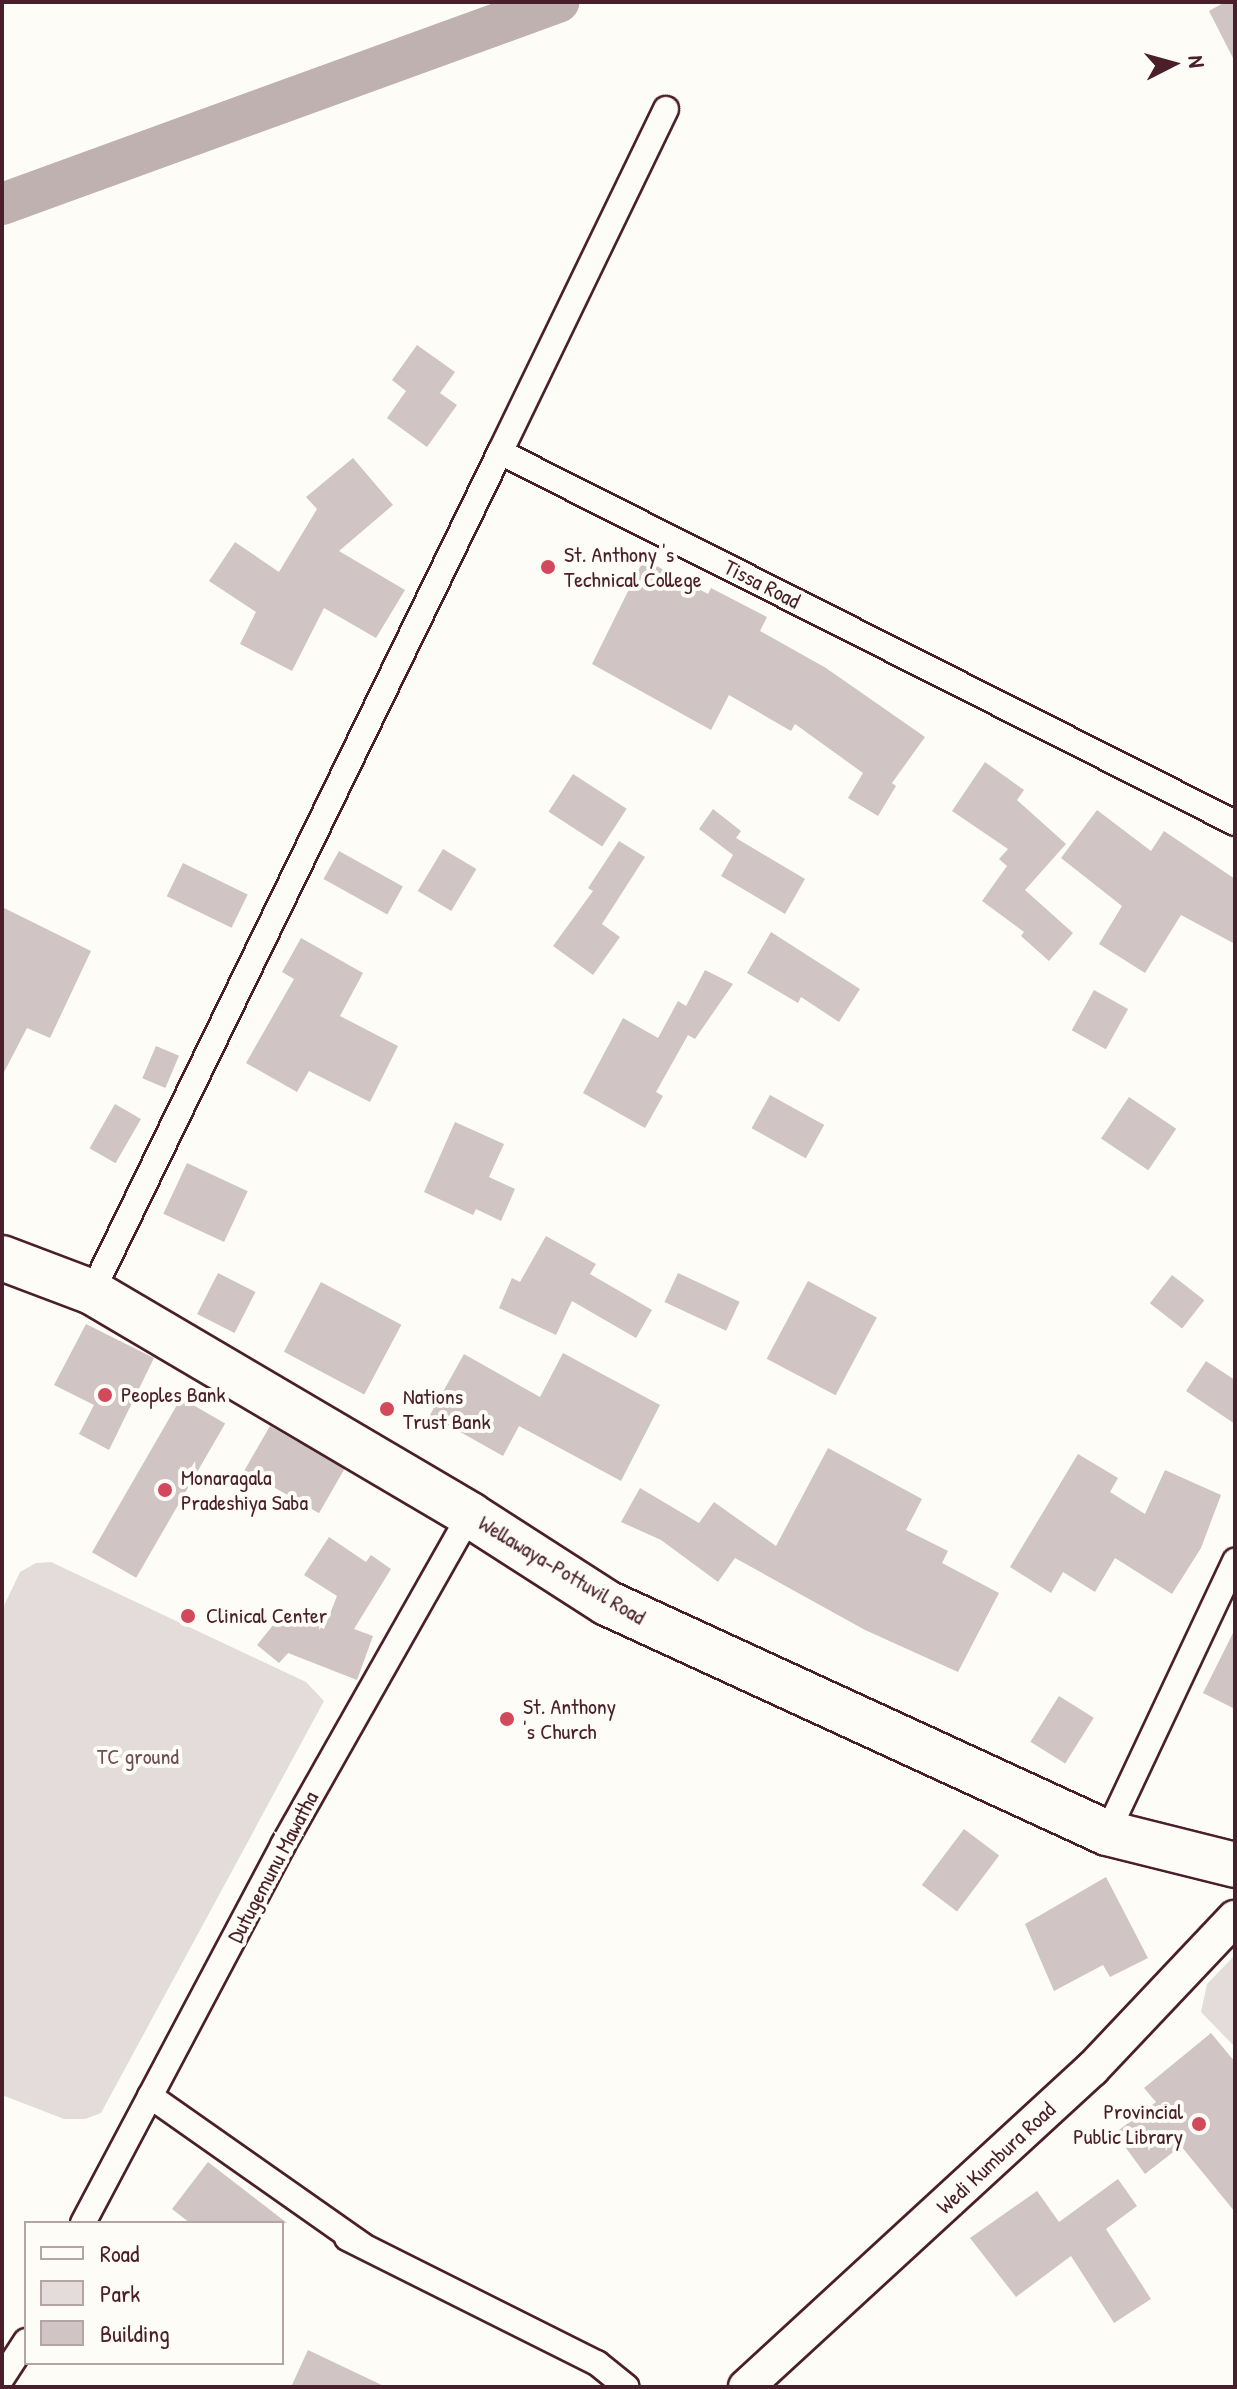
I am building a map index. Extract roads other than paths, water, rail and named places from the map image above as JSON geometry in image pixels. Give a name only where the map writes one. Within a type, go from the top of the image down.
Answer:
[{"type":"highway","name":"Wellawaya-Pottuvil Road","points":[[2,1258],[92,1292],[470,1515],[607,1603],[1107,1833],[1235,1865]]},
{"type":"street","points":[[92,1292],[666,109]]},
{"type":"street","name":"Tissa Road","points":[[500,452],[1235,823]]},
{"type":"street","name":"Dutugemunu Mawatha","points":[[84,2221],[283,1845],[470,1515]]},
{"type":"street","points":[[1107,1833],[1235,1561]]},
{"type":"street","name":"Wedi Kumbura Road","points":[[746,2387],[1092,2069],[1235,1918]]},
{"type":"street","points":[[150,2096],[355,2242],[597,2363],[627,2387]]},
{"type":"street","points":[[2,2378],[24,2344]]},
{"type":"waterway","points":[[2,204],[558,2]]},
{"type":"place","name":"St. Anthony 's Technical College","points":[[548,567]]},
{"type":"place","name":"Peoples Bank","points":[[105,1395]]},
{"type":"place","name":"Nations Trust Bank","points":[[387,1409]]},
{"type":"place","name":"Monaragala Pradeshiya Saba","points":[[165,1490]]},
{"type":"place","name":"Clinical Center","points":[[188,1616]]},
{"type":"place","name":"St. Anthony 's Church","points":[[507,1719]]},
{"type":"place","name":"Provincial Public Library","points":[[1199,2124]]},
{"type":"park label","name":"TC ground","points":[[138,1757]]}]
